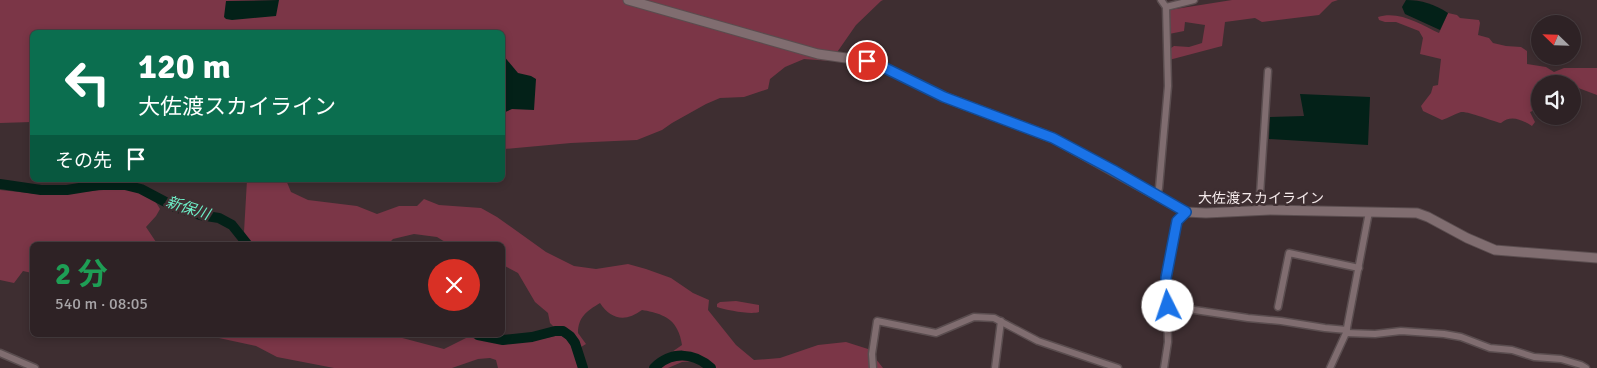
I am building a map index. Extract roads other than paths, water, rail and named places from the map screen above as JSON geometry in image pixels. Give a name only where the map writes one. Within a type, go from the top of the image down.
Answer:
[{"type":"street","name":"大佐渡スカイライン","points":[[628,0],[818,54],[867,61],[879,65],[944,97],[1053,138],[1186,212],[1206,213],[1258,210],[1418,214],[1428,217],[1467,238],[1495,250],[1597,258]]},
{"type":"street","points":[[1157,195],[1168,86],[1166,7],[1161,0]]},
{"type":"street","points":[[1166,7],[1194,0]]},
{"type":"street","points":[[1258,210],[1268,71]]},
{"type":"street","points":[[1164,368],[1168,342],[1166,278],[1177,221],[1186,212]]},
{"type":"street","points":[[1330,368],[1346,331],[1369,212]]},
{"type":"street","points":[[1278,307],[1289,253],[1358,268]]},
{"type":"street","points":[[1168,306],[1375,334],[1401,331],[1444,334],[1461,337],[1490,348],[1512,350],[1534,357],[1561,360],[1586,368]]},
{"type":"street","points":[[873,368],[872,354],[877,321],[936,333],[974,317],[994,318],[1038,341],[1118,368]]},
{"type":"street","points":[[995,368],[1001,321]]},
{"type":"street","points":[[0,353],[35,368]]},
{"type":"waterway","name":"新保川","points":[[0,184],[41,190],[67,190],[98,185],[125,185],[141,189],[175,207],[200,215],[219,218],[232,225],[246,242]]},
{"type":"waterway","name":"新保川","points":[[488,337],[503,340],[563,331],[575,343],[583,368]]},
{"type":"waterway","name":"新保川","points":[[654,368],[661,362],[675,356],[690,356],[711,368]]}]
